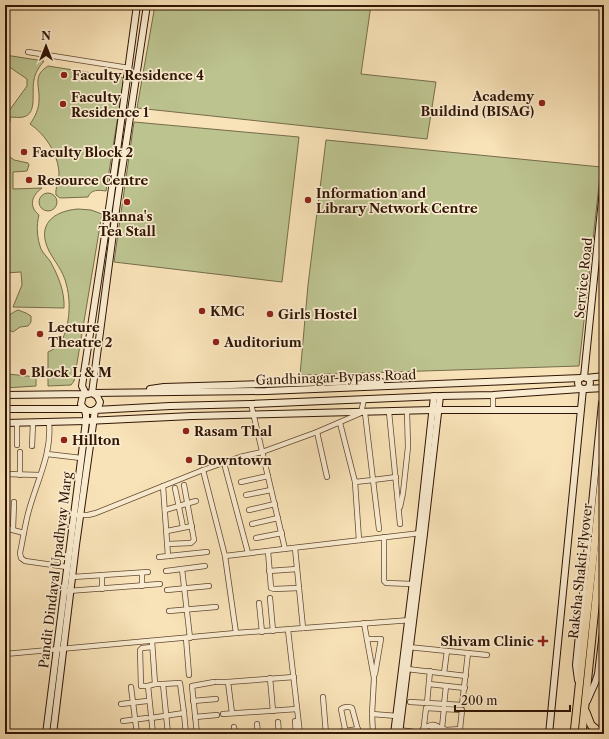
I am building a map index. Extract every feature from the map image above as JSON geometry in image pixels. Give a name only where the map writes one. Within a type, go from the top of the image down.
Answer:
[{"type":"main road","points":[[604,377],[604,387]]},
{"type":"main road","name":"Raksha Shakti Flyover","points":[[574,734],[604,456]]},
{"type":"main road","name":"Raksha Shakti Flyover","points":[[582,734],[604,520]]},
{"type":"main road","points":[[585,706],[590,724],[596,729]]},
{"type":"street","points":[[5,409],[84,409],[90,411],[95,410],[99,405],[99,398],[89,393],[82,386],[110,202],[137,5]]},
{"type":"street","points":[[89,393],[146,5]]},
{"type":"street","points":[[136,13],[145,14]]},
{"type":"street","points":[[28,52],[129,68]]},
{"type":"street","name":"Service Road","points":[[584,378],[604,180]]},
{"type":"street","points":[[110,202],[117,203]]},
{"type":"street","name":"Gandhinagar Bypass Road","points":[[5,395],[266,391],[604,377]]},
{"type":"street","points":[[549,734],[580,410],[584,389],[590,384],[589,380],[584,378],[578,383],[579,387],[584,389]]},
{"type":"street","name":"Gandhinagar Bypass Road","points":[[95,410],[493,395],[604,387]]},
{"type":"street","points":[[84,409],[81,401],[83,396],[89,393]]},
{"type":"street","points":[[493,395],[493,410]]},
{"type":"street","points":[[399,732],[397,716],[408,647],[437,396]]},
{"type":"street","points":[[579,688],[576,665],[604,398]]},
{"type":"street","points":[[364,399],[363,413],[374,480],[379,529]]},
{"type":"street","points":[[252,404],[285,549]]},
{"type":"street","name":"Pandit Dindayal Upadhyay Marg","points":[[46,734],[86,421],[84,409]]},
{"type":"street","name":"Pandit Dindayal Upadhyay Marg","points":[[53,734],[72,577],[95,410]]},
{"type":"street","points":[[5,423],[170,417],[389,412],[580,410]]},
{"type":"street","points":[[389,412],[400,524]]},
{"type":"street","points":[[399,510],[403,493],[407,458],[407,412]]},
{"type":"street","points":[[74,514],[81,515],[96,513],[203,470],[240,457],[262,452],[363,413]]},
{"type":"street","points":[[49,422],[50,440],[47,454],[29,510],[20,553],[21,558],[25,561],[67,567]]},
{"type":"street","points":[[17,423],[17,445]]},
{"type":"street","points":[[32,446],[34,423]]},
{"type":"street","points":[[340,423],[355,482],[359,540]]},
{"type":"street","points":[[317,432],[327,477]]},
{"type":"street","points":[[20,452],[20,475]]},
{"type":"street","points":[[47,454],[81,458]]},
{"type":"street","points":[[224,463],[248,553]]},
{"type":"street","points":[[203,470],[225,556],[236,634]]},
{"type":"street","points":[[5,474],[40,475]]},
{"type":"street","points":[[241,482],[268,476]]},
{"type":"street","points":[[355,482],[396,477]]},
{"type":"street","points":[[168,544],[193,542],[192,526],[184,485]]},
{"type":"street","points":[[163,486],[168,556]]},
{"type":"street","points":[[175,488],[183,527]]},
{"type":"street","points":[[246,495],[271,490]]},
{"type":"street","points":[[165,510],[196,501]]},
{"type":"street","points":[[13,529],[14,502]]},
{"type":"street","points":[[249,510],[275,504]]},
{"type":"street","points":[[252,524],[278,518]]},
{"type":"street","points":[[167,531],[192,526]]},
{"type":"street","points":[[5,528],[24,533]]},
{"type":"street","points":[[256,538],[282,533]]},
{"type":"street","points":[[225,556],[422,533]]},
{"type":"street","points":[[411,620],[413,584],[422,533]]},
{"type":"street","points":[[384,537],[384,581],[386,583],[413,584]]},
{"type":"street","points":[[295,548],[303,628]]},
{"type":"street","points":[[268,551],[270,586],[272,589],[299,588]]},
{"type":"street","points":[[159,557],[207,552]]},
{"type":"street","points":[[166,571],[204,566]]},
{"type":"street","points":[[182,569],[187,609],[189,675]]},
{"type":"street","points":[[269,571],[297,569]]},
{"type":"street","points":[[72,577],[148,572]]},
{"type":"street","points":[[142,573],[142,586]]},
{"type":"street","points":[[102,575],[102,589]]},
{"type":"street","points":[[64,590],[71,591],[160,584]]},
{"type":"street","points":[[167,590],[209,586]]},
{"type":"street","points":[[270,598],[273,631]]},
{"type":"street","points":[[259,603],[262,632]]},
{"type":"street","points":[[170,611],[216,607]]},
{"type":"street","points":[[5,654],[411,620]]},
{"type":"street","points":[[364,623],[374,678],[372,734]]},
{"type":"street","points":[[585,706],[598,674],[604,623]]},
{"type":"street","points":[[288,630],[300,734]]},
{"type":"street","points":[[367,639],[381,639],[374,678]]},
{"type":"street","points":[[152,641],[155,684]]},
{"type":"street","points":[[152,647],[142,648],[140,650],[141,684],[142,686],[148,686],[155,684],[180,683],[186,734]]},
{"type":"street","points":[[408,647],[487,655]]},
{"type":"street","points":[[399,732],[407,669],[408,647]]},
{"type":"street","points":[[444,673],[447,651]]},
{"type":"street","points":[[424,731],[426,708],[462,705],[468,653]]},
{"type":"street","points":[[407,669],[466,676]]},
{"type":"street","points":[[427,703],[430,671]]},
{"type":"street","points":[[197,734],[192,685],[270,678],[294,678]]},
{"type":"street","points":[[270,678],[273,711]]},
{"type":"street","points":[[228,682],[232,713]]},
{"type":"street","points":[[163,684],[168,734]]},
{"type":"street","points":[[429,684],[465,688]]},
{"type":"street","points":[[148,686],[149,718],[153,734]]},
{"type":"street","points":[[442,728],[446,686]]},
{"type":"street","points":[[131,687],[137,734]]},
{"type":"street","points":[[323,697],[326,734],[346,733],[359,732],[352,708],[343,707],[341,710],[346,733]]},
{"type":"street","points":[[193,701],[216,699]]},
{"type":"street","points":[[121,704],[147,701]]},
{"type":"street","points":[[410,702],[427,703],[460,709],[462,712],[460,729],[446,730],[438,725],[428,725],[424,731]]},
{"type":"street","points":[[195,717],[297,709]]},
{"type":"street","points":[[123,721],[184,713]]},
{"type":"street","points":[[372,714],[397,716]]},
{"type":"street","points":[[295,721],[296,734]]},
{"type":"street","points":[[278,722],[279,734]]},
{"type":"street","points":[[257,724],[258,734]]},
{"type":"street","points":[[234,727],[234,734]]},
{"type":"street","points":[[399,732],[424,731],[436,728],[442,734]]},
{"type":"street","points":[[587,734],[596,729],[604,730]]},
{"type":"green space","points":[[155,5],[371,5],[361,74],[436,82],[427,139],[137,108]]},
{"type":"green space","points":[[5,55],[44,61],[35,77],[31,112],[23,117],[10,117],[10,122],[5,121],[5,114],[6,115],[27,86],[27,79],[5,64]]},
{"type":"green space","points":[[48,66],[124,78],[106,191],[93,191],[88,197],[60,198],[56,195],[59,173],[54,152],[46,139],[30,124],[35,116],[39,103],[38,77]]},
{"type":"green space","points":[[134,122],[299,137],[282,282],[114,262]]},
{"type":"green space","points":[[326,140],[601,167],[579,366],[300,375],[308,285]]},
{"type":"green space","points":[[5,153],[14,160],[28,163],[29,165],[27,171],[13,172],[13,189],[42,188],[34,197],[32,204],[33,208],[39,215],[37,232],[41,249],[50,261],[58,278],[62,290],[64,308],[13,307],[22,285],[21,272],[5,273]]},
{"type":"green space","points":[[48,193],[54,196],[57,202],[54,208],[48,211],[42,208],[39,202],[42,196]]},
{"type":"green space","points":[[69,210],[91,210],[102,214],[74,381],[71,385],[48,386],[48,352],[56,348],[63,338],[69,315],[69,304],[65,279],[45,242],[46,227],[54,216]]},
{"type":"green space","points":[[18,310],[31,316],[31,322],[28,326],[20,327],[13,332],[5,328],[6,322],[12,313]]},
{"type":"green space","points":[[8,374],[36,377],[36,386],[5,388],[5,385],[7,385]]},
{"type":"place","name":"Faculty Residence 4","points":[[64,75]]},
{"type":"place","name":"Academy Buildind (BISAG)","points":[[542,103]]},
{"type":"place","name":"Faculty Residence 1","points":[[63,104]]},
{"type":"place","name":"Faculty Block 2","points":[[24,152]]},
{"type":"place","name":"Resource Centre","points":[[29,180]]},
{"type":"place","name":"Information and Library Network Centre","points":[[308,200]]},
{"type":"place","name":"Banna's Tea Stall","points":[[127,202]]},
{"type":"place","name":"KMC","points":[[202,311]]},
{"type":"place","name":"Girls Hostel","points":[[270,314]]},
{"type":"place","name":"Lecture Theatre 2","points":[[40,334]]},
{"type":"place","name":"Auditorium","points":[[216,342]]},
{"type":"place","name":"Block L & M","points":[[23,372]]},
{"type":"place","name":"Rasam Thal","points":[[186,431]]},
{"type":"place","name":"Hillton","points":[[64,440]]},
{"type":"place","name":"Downtown","points":[[189,460]]},
{"type":"place","name":"Shivam Clinic","points":[[543,641]]}]
